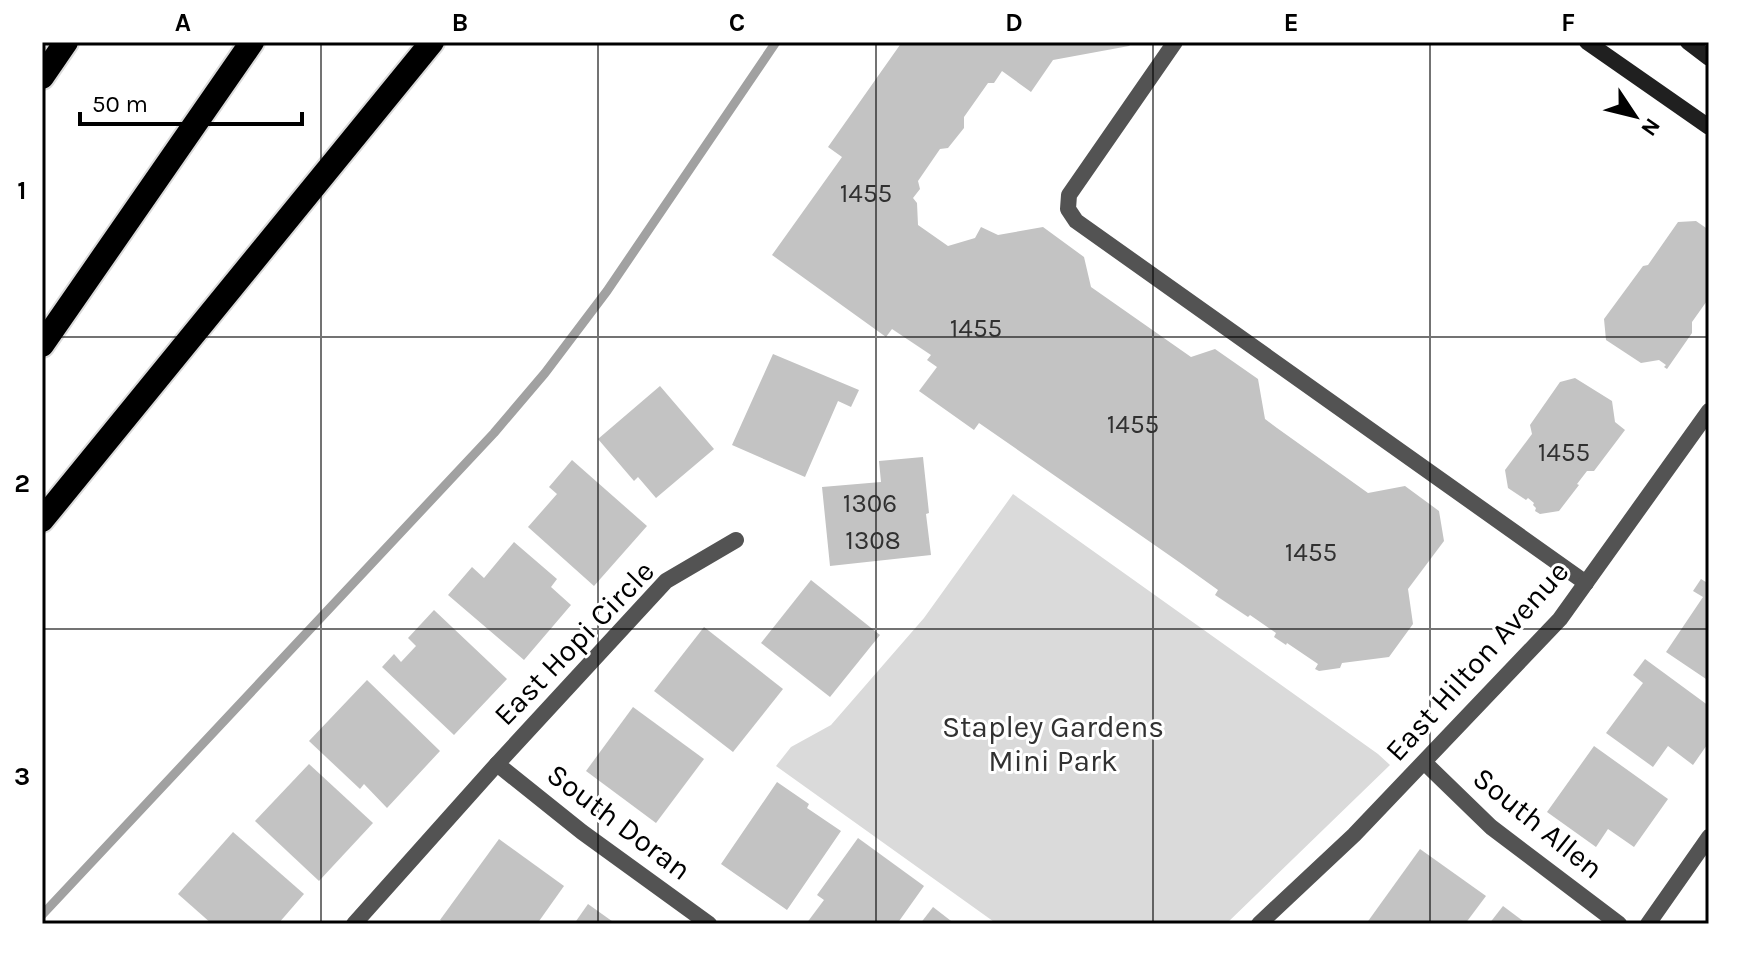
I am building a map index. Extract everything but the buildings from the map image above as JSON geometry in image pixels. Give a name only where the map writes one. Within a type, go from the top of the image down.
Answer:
[{"type":"highway","points":[[42,77],[66,42]]},
{"type":"highway","points":[[42,345],[252,42]]},
{"type":"highway","points":[[42,520],[432,42]]},
{"type":"main road","points":[[1587,42],[1709,127]]},
{"type":"main road","points":[[1688,42],[1709,58]]},
{"type":"street","points":[[1175,42],[1069,195],[1068,209],[1076,221],[1586,583]]},
{"type":"street","name":"East Hilton Avenue","points":[[1259,924],[1354,835],[1560,619],[1709,411]]},
{"type":"street","name":"East Hopi Circle","points":[[354,924],[666,581],[736,540]]},
{"type":"street","name":"South Allen","points":[[1425,763],[1491,827],[1619,924]]},
{"type":"street","name":"South Doran","points":[[497,764],[582,832],[709,924]]},
{"type":"street","points":[[1648,924],[1709,837]]},
{"type":"green space","name":"Stapley Gardens Mini Park","points":[[1013,494],[1390,765],[1226,924],[997,924],[776,766],[791,747],[831,725],[924,618]]},
{"type":"waterway","points":[[42,915],[494,433],[545,373],[607,291],[776,42]]}]
